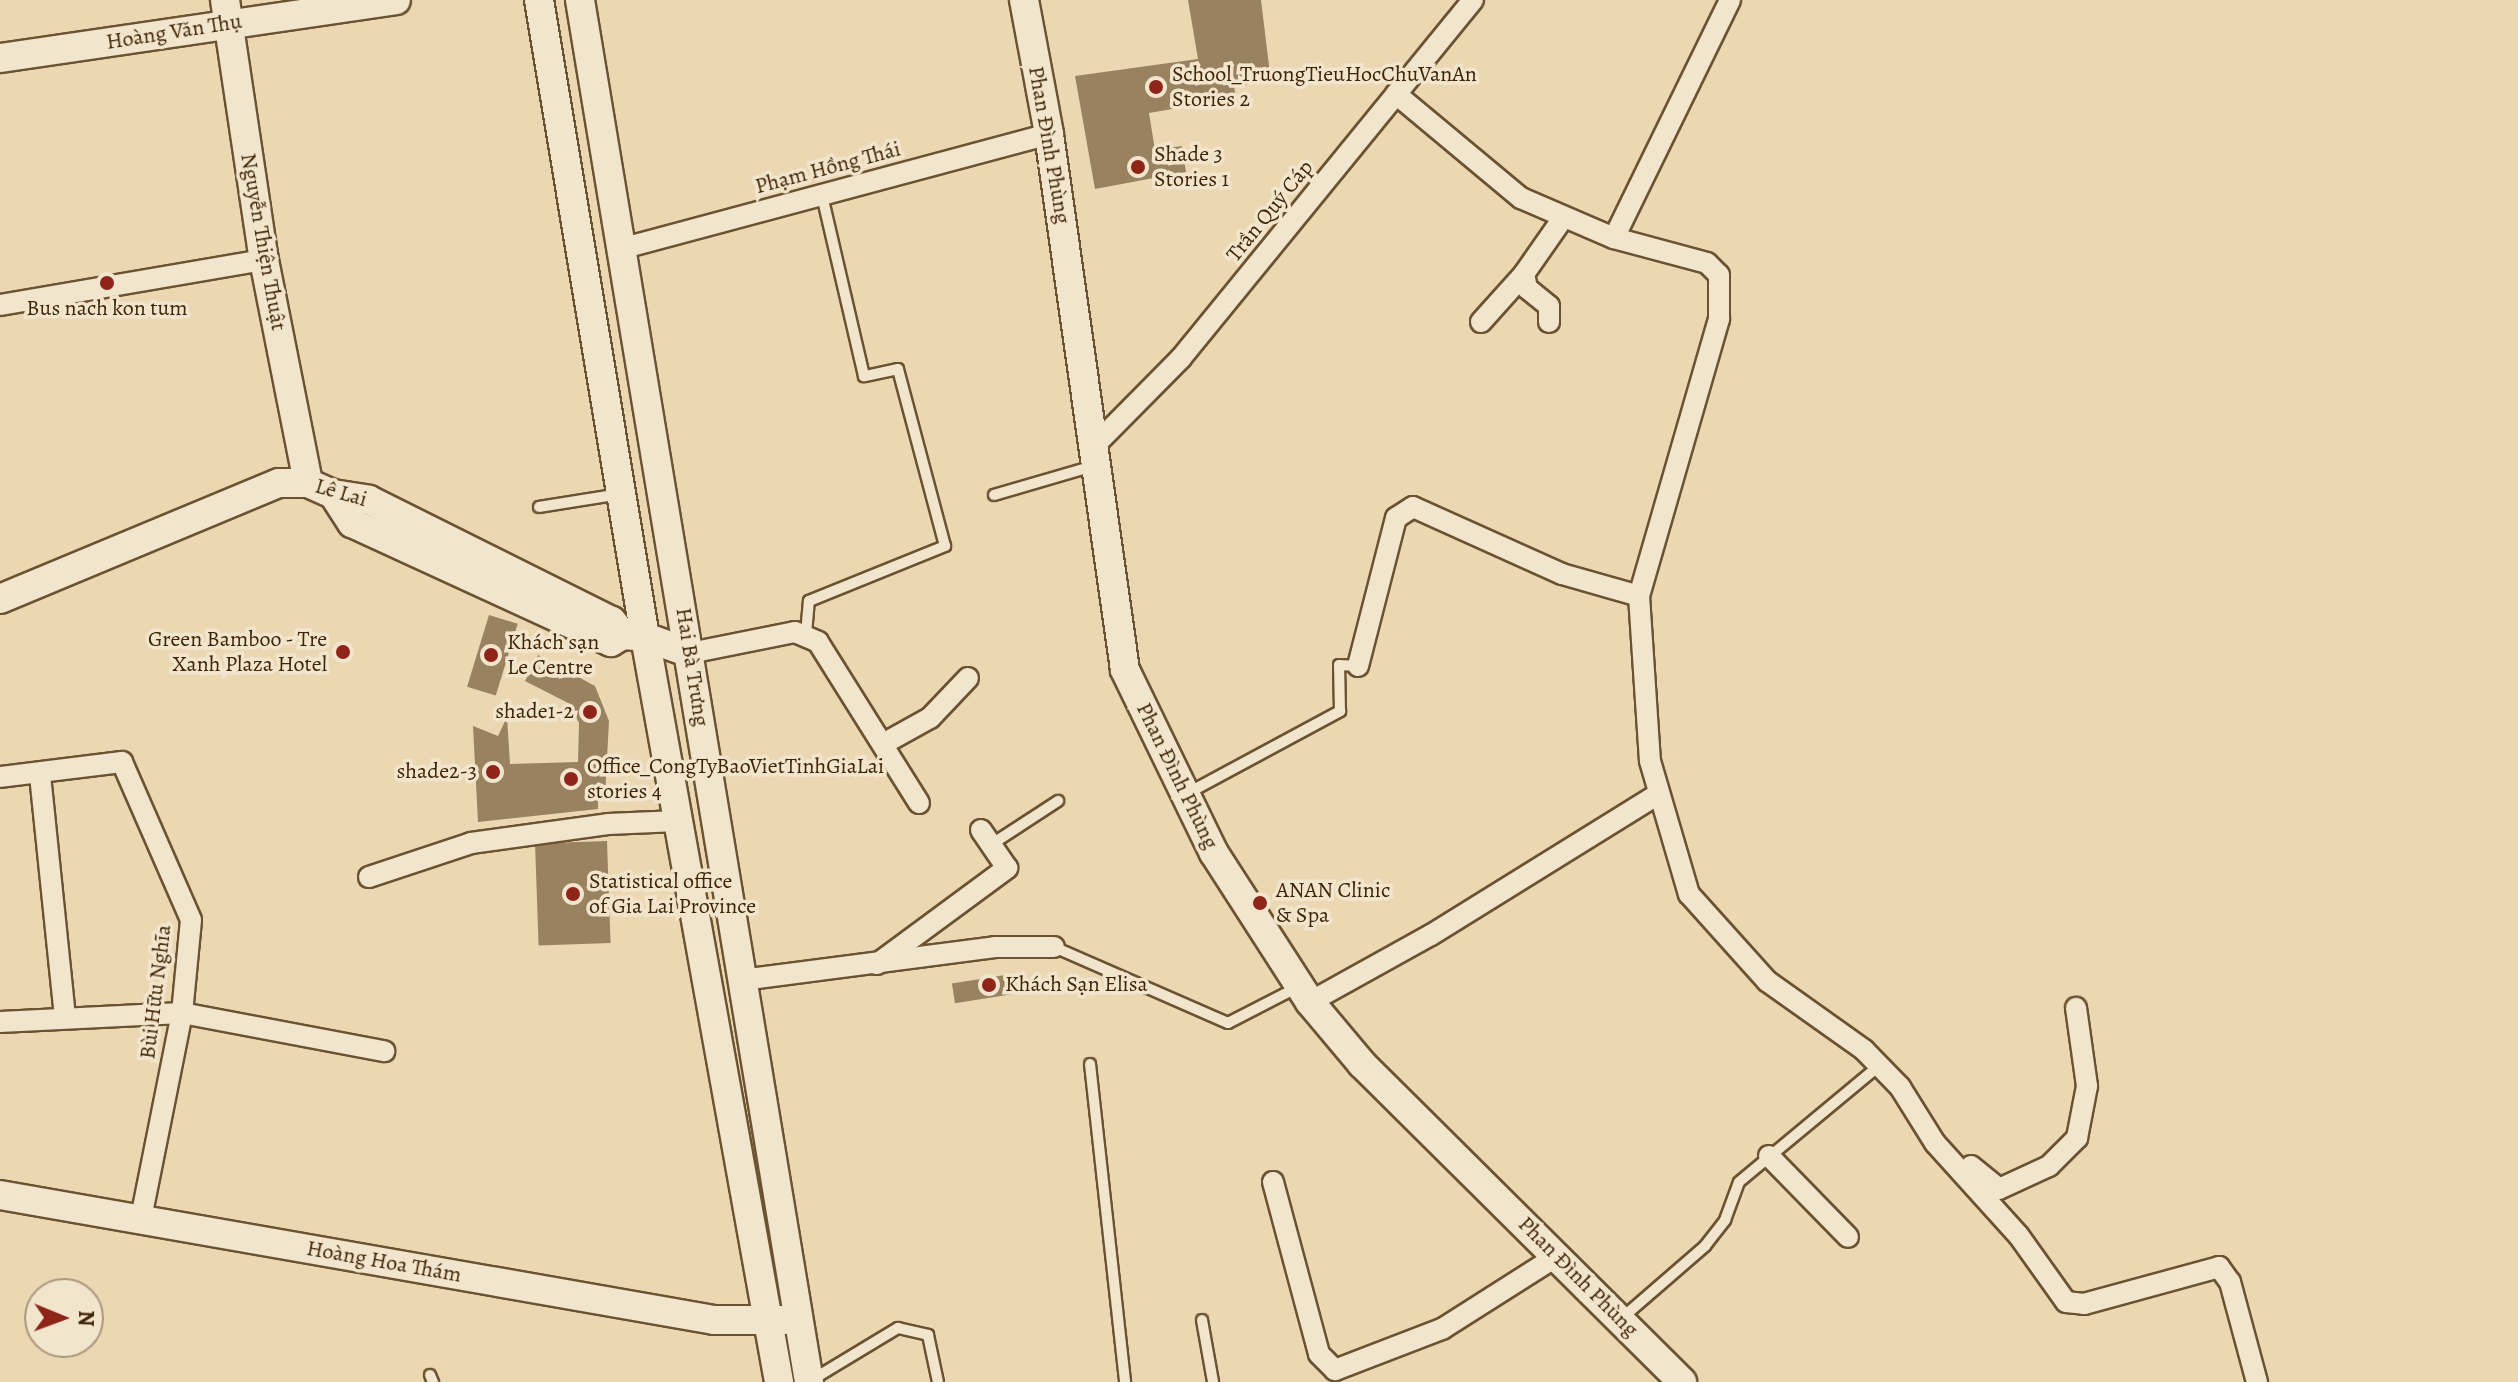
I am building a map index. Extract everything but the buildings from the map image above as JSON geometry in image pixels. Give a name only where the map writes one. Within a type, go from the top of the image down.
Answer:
[{"type":"street","name":"Hoàng Văn Thụ","points":[[0,58],[227,12],[396,0]]},
{"type":"street","name":"Hai Bà Trưng","points":[[539,0],[623,494],[634,636],[678,821],[779,1382]]},
{"type":"street","name":"Hai Bà Trưng","points":[[580,0],[801,1321],[807,1382]]},
{"type":"street","name":"Phan Đình Phùng","points":[[1024,0],[1049,134],[1097,454],[1125,670],[1214,853],[1305,994],[1362,1064],[1682,1382]]},
{"type":"street","name":"Trần Quý Cáp","points":[[1097,454],[1181,358],[1473,0]]},
{"type":"street","points":[[1614,238],[1730,0]]},
{"type":"street","name":"Nguyễn Thiện Thuật","points":[[227,12],[264,260],[321,488]]},
{"type":"street","points":[[1396,94],[1521,198],[1614,238],[1707,263],[1722,283],[1719,319],[1639,596],[1641,688],[1658,794],[1681,876],[1698,907],[1767,981],[1880,1065],[1913,1105],[1935,1143],[2019,1236],[2066,1302],[2084,1304],[2219,1267],[2230,1282],[2257,1382]]},
{"type":"street","name":"Phạm Hồng Thái","points":[[620,249],[1049,134]]},
{"type":"street","points":[[1481,322],[1524,274],[1563,218]]},
{"type":"street","points":[[0,305],[264,260]]},
{"type":"street","points":[[1524,274],[1527,288],[1549,306],[1549,322]]},
{"type":"street","name":"Lê Lai","points":[[0,599],[279,483],[321,488],[369,500],[612,621],[634,636],[690,653]]},
{"type":"street","points":[[1358,666],[1396,518],[1413,507],[1562,574],[1639,596]]},
{"type":"street","points":[[690,653],[795,632],[806,634],[818,642],[919,803]]},
{"type":"street","points":[[883,744],[930,718],[968,678]]},
{"type":"street","name":"Bùi Hữu Nghĩa","points":[[0,777],[40,775],[117,761],[127,767],[191,920],[182,1013],[141,1219]]},
{"type":"street","points":[[40,775],[65,1016]]},
{"type":"street","points":[[1305,994],[1431,935],[1658,794]]},
{"type":"street","points":[[369,877],[471,843],[608,824],[678,821]]},
{"type":"street","points":[[877,964],[1007,868],[986,837]]},
{"type":"street","points":[[742,980],[995,947],[1054,947]]},
{"type":"street","points":[[1913,1105],[1925,1111],[1996,1188],[2049,1166],[2077,1138],[2086,1113],[2087,1058],[2076,1008]]},
{"type":"street","points":[[0,1022],[65,1016],[182,1013],[384,1051]]},
{"type":"street","points":[[1769,1156],[1848,1237]]},
{"type":"street","points":[[1273,1182],[1319,1354],[1334,1376],[1442,1329],[1557,1256]]},
{"type":"street","name":"Hoàng Hoa Thám","points":[[0,1195],[714,1320],[801,1321]]},
{"type":"lane","points":[[806,634],[809,601],[945,546],[898,369],[864,376],[822,195]]},
{"type":"lane","points":[[994,495],[1097,454]]},
{"type":"lane","points":[[539,507],[623,494]]},
{"type":"lane","points":[[1185,794],[1340,711],[1339,665],[1358,666]]},
{"type":"lane","points":[[986,837],[1058,801]]},
{"type":"lane","points":[[1054,947],[1228,1023],[1305,994]]},
{"type":"lane","points":[[1090,1064],[1125,1382]]},
{"type":"lane","points":[[1621,1319],[1705,1246],[1725,1220],[1739,1182],[1880,1065]]},
{"type":"lane","points":[[1202,1320],[1213,1382]]},
{"type":"lane","points":[[807,1382],[898,1328],[928,1335],[938,1382]]},
{"type":"place","name":"School_TruongTieuHocChuVanAn Stories 2","points":[[1156,87]]},
{"type":"place","name":"Shade 3 Stories 1","points":[[1138,167]]},
{"type":"place","name":"Bus nach kon tum","points":[[107,283]]},
{"type":"place","name":"Green Bamboo - Tre Xanh Plaza Hotel","points":[[343,652]]},
{"type":"place","name":"Khách sạn Le Centre","points":[[491,655]]},
{"type":"place","name":"shade1-2","points":[[590,712]]},
{"type":"place","name":"shade2-3","points":[[493,772]]},
{"type":"place","name":"Office_CongTyBaoVietTinhGiaLai stories 4","points":[[571,779]]},
{"type":"place","name":"Statistical office of Gia Lai Province","points":[[573,894]]},
{"type":"place","name":"ANAN Clinic & Spa","points":[[1260,903]]},
{"type":"place","name":"Khách Sạn Elisa","points":[[989,985]]}]
